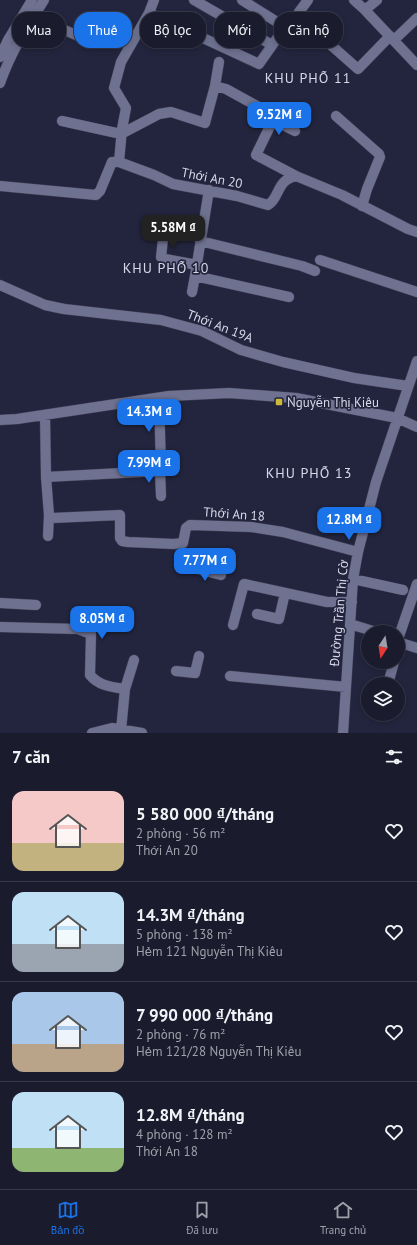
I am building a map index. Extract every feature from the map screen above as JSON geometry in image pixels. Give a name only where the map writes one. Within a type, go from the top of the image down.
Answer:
[{"type":"street","points":[[0,58],[8,40],[32,0]]},
{"type":"street","points":[[36,12],[44,0]]},
{"type":"street","points":[[149,12],[154,0]]},
{"type":"street","points":[[194,0],[272,45]]},
{"type":"street","points":[[206,39],[259,64],[285,27],[242,0]]},
{"type":"street","points":[[308,0],[299,12],[298,16],[358,69],[392,38],[417,18]]},
{"type":"street","points":[[354,0],[417,65]]},
{"type":"street","points":[[365,10],[377,0]]},
{"type":"street","points":[[0,186],[96,196],[100,191],[112,162],[119,162],[121,134],[126,108],[114,88],[121,62],[140,28]]},
{"type":"street","points":[[0,83],[14,48]]},
{"type":"street","points":[[62,121],[121,134],[159,114],[171,112],[205,123],[215,86],[219,62]]},
{"type":"street","points":[[215,86],[226,89],[257,106],[273,120],[294,131]]},
{"type":"street","points":[[336,116],[379,154],[380,158],[367,189],[362,206]]},
{"type":"street","points":[[273,120],[256,155],[296,176],[342,195],[408,229],[417,232]]},
{"type":"street","name":"Thới An 20","points":[[119,162],[173,184],[237,196],[268,205],[271,203],[279,188],[288,177],[296,176]]},
{"type":"street","points":[[192,292],[209,190]]},
{"type":"street","points":[[165,221],[161,257],[196,265]]},
{"type":"street","points":[[200,240],[302,266],[315,271]]},
{"type":"street","points":[[320,260],[417,292]]},
{"type":"street","points":[[195,276],[289,296]]},
{"type":"street","name":"Thới An 19A","points":[[0,285],[45,305],[64,309],[161,320],[202,331],[241,350],[283,362],[354,378],[408,386]]},
{"type":"street","name":"Đường Trần Thị Cờ","points":[[344,733],[353,579],[358,552],[376,482],[417,360]]},
{"type":"street","points":[[0,420],[17,419],[158,398],[228,393],[296,398],[397,418],[417,427]]},
{"type":"street","points":[[158,398],[161,496]]},
{"type":"street","points":[[45,415],[46,477],[49,515],[48,536]]},
{"type":"street","points":[[46,477],[160,471]]},
{"type":"street","name":"Thới An 18","points":[[49,515],[52,518],[120,514],[120,538],[122,541],[128,542],[183,543],[186,528],[190,525],[250,527],[283,532],[358,552]]},
{"type":"street","points":[[194,568],[221,575]]},
{"type":"street","points":[[353,579],[402,590]]},
{"type":"street","points":[[233,625],[244,584],[327,602],[352,602]]},
{"type":"street","points":[[404,625],[417,584]]},
{"type":"street","points":[[257,614],[279,619],[285,593]]},
{"type":"street","points":[[0,603],[36,605]]},
{"type":"street","points":[[350,624],[361,627]]},
{"type":"street","points":[[0,627],[78,629],[91,634],[90,674],[96,681],[107,686],[125,689]]},
{"type":"street","points":[[405,645],[417,648]]},
{"type":"street","points":[[176,671],[195,673],[199,656]]},
{"type":"street","points":[[115,730],[134,660]]},
{"type":"street","points":[[230,676],[346,687]]},
{"type":"street","points":[[92,733],[115,730],[142,733]]},
{"type":"place","name":"Nguyễn Thị Kiêu","points":[[279,402]]},
{"type":"district","name":"KHU PHỐ 11","points":[[308,78]]},
{"type":"district","name":"KHU PHỐ 10","points":[[166,268]]},
{"type":"district","name":"KHU PHỐ 13","points":[[309,473]]}]
